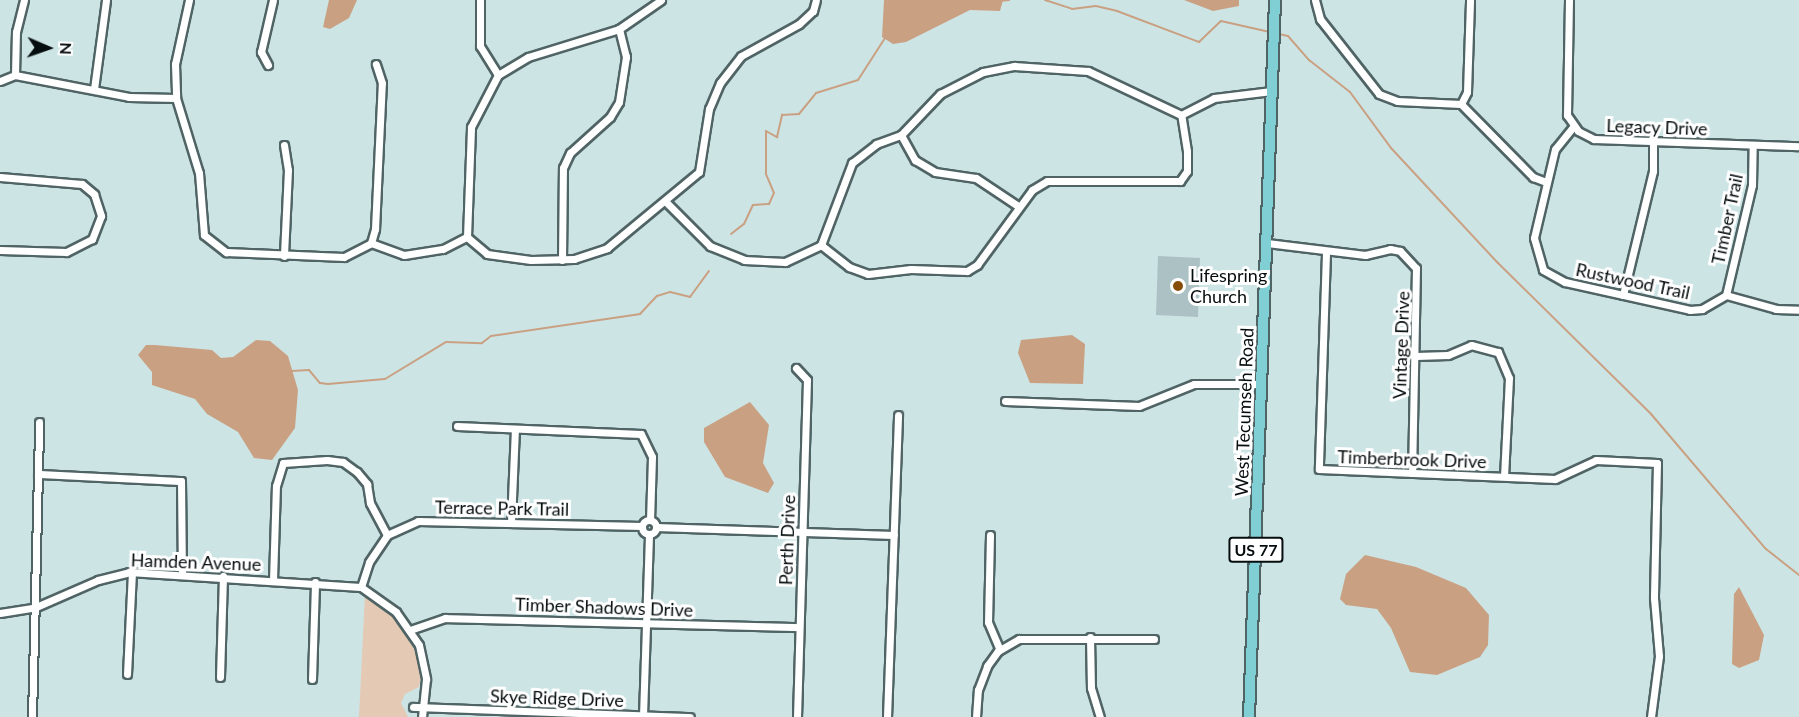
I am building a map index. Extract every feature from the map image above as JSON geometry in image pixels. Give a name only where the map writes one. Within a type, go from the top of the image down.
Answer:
[{"type":"main road","name":"West Tecumseh Road","points":[[1249,717],[1275,0]]},
{"type":"street","points":[[15,75],[16,32],[24,0]]},
{"type":"street","points":[[94,89],[106,0]]},
{"type":"street","points":[[189,0],[176,64],[177,98],[199,173],[204,235],[226,252],[344,257],[371,243],[375,229],[382,83],[376,64]]},
{"type":"street","points":[[268,65],[261,52],[273,0]]},
{"type":"street","points":[[480,0],[480,46],[498,75]]},
{"type":"street","points":[[466,237],[471,127],[498,75],[528,57],[619,29],[661,0]]},
{"type":"street","points":[[466,237],[496,257],[562,260],[607,248],[667,203],[699,172],[709,109],[727,73],[754,47],[799,24],[813,11],[816,0]]},
{"type":"street","points":[[1315,0],[1320,19],[1379,94],[1397,101],[1461,104],[1533,177],[1546,182]]},
{"type":"street","points":[[1461,104],[1467,92],[1470,0]]},
{"type":"street","points":[[1569,0],[1567,115],[1573,128]]},
{"type":"street","points":[[562,260],[563,168],[570,153],[610,117],[619,102],[626,57],[619,29]]},
{"type":"street","points":[[667,203],[710,246],[744,260],[785,262],[821,245],[852,163],[876,144],[901,135],[958,82],[1014,66],[1088,70],[1181,115]]},
{"type":"street","points":[[0,81],[15,75],[129,97],[177,98]]},
{"type":"street","points":[[1181,115],[1214,98],[1272,91]]},
{"type":"street","points":[[821,245],[849,267],[868,274],[910,269],[966,271],[977,265],[1032,190],[1063,178],[1180,181],[1187,171],[1187,151],[1181,115]]},
{"type":"street","name":"Legacy Drive","points":[[1573,128],[1594,139],[1799,146]]},
{"type":"street","name":"Rustwood Trail","points":[[1573,128],[1555,149],[1534,238],[1543,270],[1565,282],[1690,310],[1702,309],[1725,295]]},
{"type":"street","points":[[901,135],[915,160],[935,172],[976,178],[1018,207]]},
{"type":"street","points":[[1623,295],[1653,171],[1653,141]]},
{"type":"street","points":[[284,145],[288,170],[284,256]]},
{"type":"street","name":"Timber Trail","points":[[1725,295],[1752,185],[1753,146]]},
{"type":"street","points":[[0,177],[82,184],[94,194],[101,216],[92,239],[66,252],[0,250]]},
{"type":"street","points":[[371,243],[404,255],[443,249],[466,237]]},
{"type":"street","name":"Vintage Drive","points":[[1267,243],[1298,244],[1326,253],[1365,255],[1390,249],[1410,259],[1418,278],[1412,473]]},
{"type":"street","name":"Timberbrook Drive","points":[[1326,253],[1319,469],[1555,479],[1596,460],[1647,460],[1657,463],[1654,598],[1659,656],[1651,717]]},
{"type":"street","points":[[1725,295],[1776,309],[1799,310]]},
{"type":"street","points":[[1416,356],[1448,355],[1471,345],[1498,352],[1509,378],[1504,476]]},
{"type":"street","name":"Perth Drive","points":[[795,368],[807,380],[797,717]]},
{"type":"street","points":[[1005,401],[1138,406],[1194,384],[1262,384]]},
{"type":"street","points":[[887,717],[898,415]]},
{"type":"street","points":[[32,717],[39,422]]},
{"type":"street","points":[[457,426],[641,434],[652,457],[650,520],[656,527]]},
{"type":"street","points":[[511,523],[515,429]]},
{"type":"street","points":[[273,580],[276,486],[283,463],[327,460],[343,462],[357,472],[367,484],[370,503],[387,535],[369,562],[361,587],[388,604],[411,630],[425,666],[422,717]]},
{"type":"street","points":[[38,474],[181,481],[183,573]]},
{"type":"street","points":[[649,534],[642,526],[650,520]]},
{"type":"street","name":"Terrace Park Trail","points":[[387,535],[418,521],[642,526]]},
{"type":"street","points":[[643,716],[649,534],[656,527],[894,535]]},
{"type":"street","points":[[990,535],[988,622],[1000,650]]},
{"type":"street","points":[[127,674],[132,572]]},
{"type":"street","name":"Hamden Avenue","points":[[0,613],[36,607],[98,580],[132,572],[183,573],[361,587]]},
{"type":"street","points":[[220,677],[223,576]]},
{"type":"street","points":[[312,680],[315,582]]},
{"type":"street","name":"Timber Shadows Drive","points":[[411,630],[445,618],[799,627]]},
{"type":"street","points":[[976,717],[980,683],[1000,650],[1027,637],[1154,639]]},
{"type":"street","points":[[1090,637],[1090,688],[1100,717]]},
{"type":"street","name":"Skye Ridge Drive","points":[[413,707],[690,717]]},
{"type":"shaded area","points":[[329,0],[357,0],[349,18],[330,29],[323,27]]},
{"type":"shaded area","points":[[884,0],[1003,0],[1000,11],[970,10],[906,42],[893,44],[882,37]]},
{"type":"shaded area","points":[[1184,0],[1239,0],[1239,6],[1213,11]]},
{"type":"shaded area","points":[[1072,335],[1085,344],[1083,384],[1030,383],[1018,353],[1021,340]]},
{"type":"shaded area","points":[[256,340],[270,341],[288,356],[298,390],[295,428],[272,460],[254,458],[238,432],[207,414],[195,399],[152,385],[152,372],[138,355],[146,345],[155,345],[212,350],[221,358],[233,357]]},
{"type":"shaded area","points":[[750,402],[769,425],[763,463],[774,483],[768,493],[725,477],[704,442],[704,428]]},
{"type":"shaded area","points":[[1365,555],[1416,567],[1466,588],[1489,615],[1488,645],[1480,657],[1437,675],[1410,672],[1391,628],[1377,609],[1346,605],[1340,599],[1346,574]]},
{"type":"shaded area","points":[[1739,587],[1764,635],[1759,660],[1739,668],[1732,664],[1734,594]]},
{"type":"shaded area","points":[[365,593],[406,628],[416,650],[421,676],[419,687],[405,694],[401,703],[408,717],[359,717]]},
{"type":"building","name":"Lifespring Church","points":[[1158,256],[1200,258],[1198,317],[1156,315]]},
{"type":"waterway","points":[[1000,1],[1009,0]]},
{"type":"waterway","points":[[1045,0],[1072,9],[1096,6],[1117,11],[1199,42],[1221,21],[1270,32]]},
{"type":"waterway","points":[[1279,34],[1288,36],[1309,60],[1350,92],[1391,148],[1498,263],[1651,414],[1766,549],[1799,575]]},
{"type":"waterway","points":[[731,234],[744,224],[753,205],[769,204],[774,193],[766,174],[766,131],[777,137],[782,115],[799,114],[816,93],[858,80],[885,38]]},
{"type":"waterway","points":[[292,371],[309,370],[320,383],[328,384],[385,379],[446,342],[482,343],[491,336],[640,314],[657,296],[670,292],[690,297],[709,271]]},
{"type":"place","name":"Lifespring Church","points":[[1178,286]]}]
